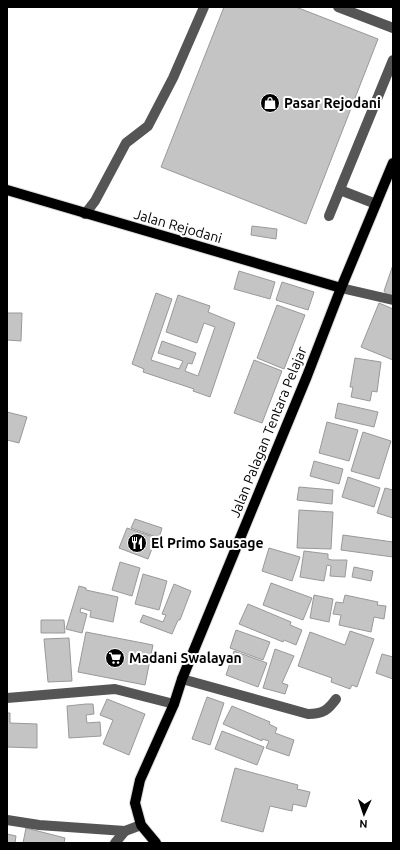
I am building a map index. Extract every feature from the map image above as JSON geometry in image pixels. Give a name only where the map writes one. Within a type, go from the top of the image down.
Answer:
[{"type":"main road","name":"Jalan Palagan Tentara Pelajar","points":[[156,843],[141,824],[135,803],[140,780],[174,704],[182,679],[304,384],[341,288],[393,163]]},
{"type":"main road","name":"Jalan Rejodani","points":[[7,190],[341,288]]},
{"type":"street","points":[[85,214],[95,201],[126,143],[148,126],[173,78],[204,7]]},
{"type":"street","points":[[338,7],[393,28]]},
{"type":"street","points":[[329,216],[393,60]]},
{"type":"street","points":[[340,190],[376,204]]},
{"type":"street","points":[[341,288],[393,300]]},
{"type":"street","points":[[182,679],[308,714],[319,714],[328,710],[336,698]]},
{"type":"street","points":[[7,698],[115,689],[174,704]]},
{"type":"street","points":[[7,820],[125,831]]},
{"type":"street","points":[[115,843],[125,831],[141,824]]},
{"type":"building","name":"Pasar Rejodani","points":[[224,7],[296,7],[378,39],[306,224],[161,167]]},
{"type":"building","points":[[252,226],[277,229],[276,239],[251,235]]},
{"type":"building","points":[[393,265],[393,296],[387,295],[384,291]]},
{"type":"building","points":[[239,271],[275,282],[270,299],[234,289]]},
{"type":"building","points":[[282,282],[314,292],[308,310],[276,300]]},
{"type":"building","points":[[156,293],[172,299],[151,360],[179,369],[183,361],[158,353],[162,341],[196,353],[192,364],[188,363],[185,371],[198,376],[215,327],[204,323],[197,343],[166,332],[178,295],[210,306],[208,312],[235,323],[210,397],[193,391],[194,389],[143,372],[144,369],[132,364]]},
{"type":"building","points":[[379,303],[393,309],[393,360],[361,347]]},
{"type":"building","points":[[277,305],[305,315],[284,369],[257,358]]},
{"type":"building","points":[[7,313],[22,313],[21,341],[7,340]]},
{"type":"building","points":[[355,358],[381,362],[377,392],[372,391],[370,401],[351,397],[353,387],[350,387]]},
{"type":"building","points":[[254,360],[282,371],[262,423],[234,413]]},
{"type":"building","points":[[338,403],[378,412],[374,427],[335,418]]},
{"type":"building","points":[[7,412],[27,417],[19,443],[7,440]]},
{"type":"building","points":[[327,422],[358,430],[349,461],[319,453]]},
{"type":"building","points":[[363,432],[391,441],[379,479],[351,471]]},
{"type":"building","points":[[314,461],[343,469],[339,484],[310,476]]},
{"type":"building","points":[[348,477],[380,488],[374,507],[342,497]]},
{"type":"building","points":[[299,487],[333,490],[332,504],[297,500]]},
{"type":"building","points":[[385,488],[393,490],[393,518],[377,513]]},
{"type":"building","points":[[299,510],[333,512],[331,549],[297,548]]},
{"type":"building","points":[[135,519],[162,528],[159,538],[131,528]]},
{"type":"building","name":"El Primo Sausage","points":[[127,528],[156,538],[148,559],[119,548]]},
{"type":"building","points":[[343,535],[393,542],[393,557],[341,550]]},
{"type":"building","points":[[269,548],[300,557],[292,581],[262,571]]},
{"type":"building","points":[[304,551],[328,554],[328,559],[332,560],[347,560],[345,577],[330,576],[331,566],[327,565],[324,581],[300,577]]},
{"type":"building","points":[[120,562],[140,568],[132,596],[112,590]]},
{"type":"building","points":[[354,567],[373,571],[371,581],[352,577]]},
{"type":"building","points":[[143,574],[167,581],[159,610],[135,604]]},
{"type":"building","points":[[271,583],[312,598],[303,620],[263,605]]},
{"type":"building","points":[[174,584],[191,591],[180,620],[178,620],[172,634],[140,622],[143,615],[163,622],[166,615],[162,614]]},
{"type":"building","points":[[79,586],[86,588],[86,590],[118,597],[113,622],[90,617],[91,611],[81,608],[80,612],[87,614],[82,633],[66,629]]},
{"type":"building","points":[[314,595],[333,599],[329,622],[310,618]]},
{"type":"building","points":[[345,595],[378,602],[377,605],[386,606],[384,619],[374,617],[371,632],[339,625],[341,615],[333,614],[336,602],[343,603]]},
{"type":"building","points":[[248,604],[291,622],[290,625],[302,630],[296,645],[284,640],[283,642],[239,624]]},
{"type":"building","points":[[41,620],[64,620],[65,633],[41,633]]},
{"type":"building","points":[[236,630],[270,642],[263,660],[230,648]]},
{"type":"building","points":[[350,631],[374,639],[357,687],[352,685],[350,689],[331,682],[332,678],[298,666],[310,632],[345,645]]},
{"type":"building","name":"Madani Swalayan","points":[[86,632],[153,645],[145,685],[78,672]]},
{"type":"building","points":[[69,638],[72,681],[48,682],[44,639]]},
{"type":"building","points":[[275,649],[294,656],[282,683],[288,685],[285,694],[263,688]]},
{"type":"building","points":[[234,651],[267,663],[258,687],[226,675]]},
{"type":"building","points":[[382,654],[393,657],[393,679],[376,673]]},
{"type":"building","points":[[207,697],[224,703],[210,745],[192,739]]},
{"type":"building","points":[[107,699],[145,714],[129,755],[103,744],[113,720],[100,715]]},
{"type":"building","points":[[93,704],[94,714],[86,715],[87,723],[100,722],[101,736],[69,738],[67,706]]},
{"type":"building","points":[[232,706],[270,722],[269,724],[277,728],[275,733],[294,740],[289,756],[266,748],[269,741],[262,739],[262,741],[223,724]]},
{"type":"building","points":[[7,713],[10,713],[10,723],[37,724],[37,748],[7,747]]},
{"type":"building","points":[[222,731],[264,747],[257,765],[215,749]]},
{"type":"building","points":[[235,768],[298,785],[297,789],[310,792],[306,807],[293,804],[292,811],[270,806],[263,832],[221,821]]},
{"type":"building","points":[[26,828],[65,838],[64,843],[23,843]]},
{"type":"building","points":[[7,834],[16,836],[15,843],[7,843]]},
{"type":"place","name":"Pasar Rejodani","points":[[270,103]]},
{"type":"place","name":"El Primo Sausage","points":[[137,543]]},
{"type":"place","name":"Madani Swalayan","points":[[115,658]]}]
